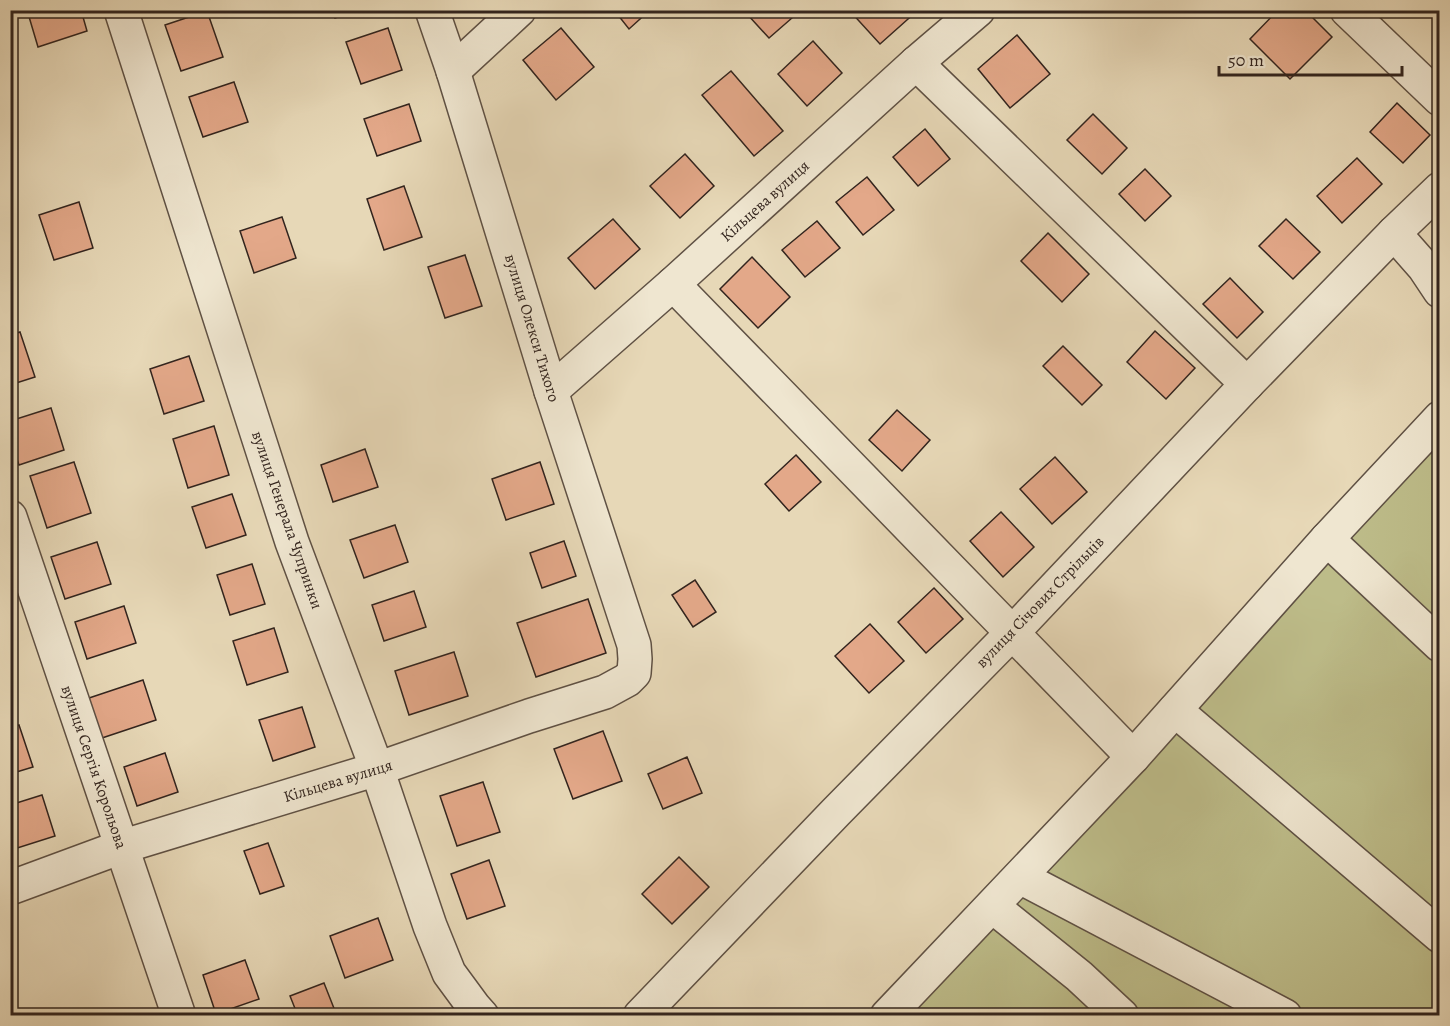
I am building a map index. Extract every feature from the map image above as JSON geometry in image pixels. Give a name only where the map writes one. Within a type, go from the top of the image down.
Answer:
[{"type":"street","name":"вулиця Генерала Чупринки","points":[[121,10],[292,542],[377,769],[430,926],[450,973],[482,1016]]},
{"type":"street","name":"вулиця Олекси Тихого","points":[[432,10],[453,71],[551,391],[634,645]]},
{"type":"street","points":[[453,71],[519,10]]},
{"type":"street","name":"Кільцева вулиця","points":[[551,391],[978,10]]},
{"type":"street","points":[[1347,10],[1440,99]]},
{"type":"street","points":[[916,63],[1247,384]]},
{"type":"street","name":"вулиця Січових Стрільців","points":[[640,1016],[1013,632],[1247,384],[1440,189]]},
{"type":"street","points":[[1394,233],[1425,267],[1440,291]]},
{"type":"street","points":[[673,284],[1133,757]]},
{"type":"street","points":[[887,1016],[1133,757],[1327,539],[1440,418]]},
{"type":"street","name":"вулиця Сергія Корольова","points":[[10,518],[179,1016]]},
{"type":"street","points":[[1327,539],[1440,645]]},
{"type":"street","name":"Кільцева вулиця","points":[[10,888],[121,847],[377,769],[605,692],[627,680],[634,673],[636,659],[634,645]]},
{"type":"street","points":[[1175,710],[1440,936]]},
{"type":"street","points":[[1020,876],[1285,1016]]},
{"type":"street","points":[[992,906],[1079,976],[1122,1016]]},
{"type":"shaded area","points":[[1439,429],[1439,1015],[909,1015]]},
{"type":"building","points":[[27,10],[81,10],[87,31],[38,47]]},
{"type":"building","points":[[332,10],[358,10],[335,18]]},
{"type":"building","points":[[614,10],[650,10],[629,29]]},
{"type":"building","points":[[751,10],[800,11],[769,38],[747,14]]},
{"type":"building","points":[[849,10],[916,10],[917,11],[880,44]]},
{"type":"building","points":[[1278,10],[1305,10],[1332,37],[1290,79],[1250,39]]},
{"type":"building","points":[[207,11],[223,57],[181,71],[165,25]]},
{"type":"building","points":[[388,28],[402,70],[361,84],[346,42]]},
{"type":"building","points":[[561,28],[594,67],[556,100],[523,60]]},
{"type":"building","points":[[1017,35],[1050,74],[1010,108],[978,69]]},
{"type":"building","points":[[813,41],[842,73],[807,106],[778,74]]},
{"type":"building","points":[[731,71],[783,131],[754,156],[702,95]]},
{"type":"building","points":[[234,82],[248,122],[203,137],[189,97]]},
{"type":"building","points":[[1397,103],[1430,135],[1403,163],[1370,132]]},
{"type":"building","points":[[409,104],[421,141],[377,156],[364,119]]},
{"type":"building","points":[[1093,114],[1127,148],[1102,174],[1067,140]]},
{"type":"building","points":[[925,129],[950,159],[918,186],[893,157]]},
{"type":"building","points":[[685,154],[714,186],[680,218],[650,186]]},
{"type":"building","points":[[1357,158],[1382,184],[1342,223],[1317,196]]},
{"type":"building","points":[[1145,169],[1171,196],[1145,221],[1119,194]]},
{"type":"building","points":[[867,177],[894,210],[863,235],[836,202]]},
{"type":"building","points":[[404,186],[422,237],[384,250],[367,199]]},
{"type":"building","points":[[79,202],[93,248],[54,260],[39,215]]},
{"type":"building","points":[[282,217],[296,258],[254,273],[240,231]]},
{"type":"building","points":[[613,219],[640,249],[595,289],[568,258]]},
{"type":"building","points":[[1286,219],[1320,252],[1293,279],[1259,246]]},
{"type":"building","points":[[817,221],[840,248],[805,277],[782,250]]},
{"type":"building","points":[[1048,233],[1089,274],[1062,302],[1021,261]]},
{"type":"building","points":[[465,255],[482,306],[445,318],[428,267]]},
{"type":"building","points":[[752,257],[790,297],[758,328],[720,289]]},
{"type":"building","points":[[1230,278],[1263,312],[1237,338],[1203,304]]},
{"type":"building","points":[[1155,331],[1195,368],[1166,399],[1127,362]]},
{"type":"building","points":[[20,332],[35,377],[10,385],[10,335]]},
{"type":"building","points":[[1063,346],[1102,385],[1082,405],[1043,366]]},
{"type":"building","points":[[189,356],[204,401],[164,414],[150,369]]},
{"type":"building","points":[[51,408],[64,450],[19,465],[10,438],[10,421]]},
{"type":"building","points":[[897,410],[930,440],[902,471],[869,440]]},
{"type":"building","points":[[214,426],[229,475],[188,488],[173,439]]},
{"type":"building","points":[[365,449],[378,487],[333,502],[321,465]]},
{"type":"building","points":[[796,455],[821,482],[789,511],[765,484]]},
{"type":"building","points":[[1055,457],[1087,492],[1052,524],[1020,489]]},
{"type":"building","points":[[74,462],[91,513],[47,528],[30,476]]},
{"type":"building","points":[[540,462],[554,504],[506,520],[492,479]]},
{"type":"building","points":[[232,494],[246,535],[206,548],[192,507]]},
{"type":"building","points":[[1001,512],[1034,547],[1003,577],[970,541]]},
{"type":"building","points":[[395,525],[408,562],[364,578],[350,540]]},
{"type":"building","points":[[564,541],[576,576],[542,588],[530,553]]},
{"type":"building","points":[[97,542],[111,584],[65,599],[51,557]]},
{"type":"building","points":[[252,564],[265,604],[230,615],[217,575]]},
{"type":"building","points":[[695,580],[716,612],[693,627],[672,595]]},
{"type":"building","points":[[934,588],[963,619],[926,653],[898,622]]},
{"type":"building","points":[[414,591],[426,627],[384,641],[372,605]]},
{"type":"building","points":[[588,599],[606,653],[536,677],[517,623]]},
{"type":"building","points":[[124,606],[136,643],[87,659],[75,622]]},
{"type":"building","points":[[870,624],[904,661],[869,693],[835,656]]},
{"type":"building","points":[[274,628],[288,672],[247,685],[233,641]]},
{"type":"building","points":[[454,652],[468,696],[409,715],[395,671]]},
{"type":"building","points":[[143,680],[156,720],[99,739],[86,699]]},
{"type":"building","points":[[302,707],[315,747],[273,761],[259,720]]},
{"type":"building","points":[[19,725],[33,767],[10,774],[10,728]]},
{"type":"building","points":[[603,731],[622,781],[573,799],[554,749]]},
{"type":"building","points":[[165,753],[178,792],[137,806],[124,767]]},
{"type":"building","points":[[687,757],[702,793],[663,809],[648,774]]},
{"type":"building","points":[[483,782],[500,832],[457,846],[440,796]]},
{"type":"building","points":[[42,795],[55,836],[11,850],[10,805]]},
{"type":"building","points":[[268,843],[284,886],[260,894],[244,851]]},
{"type":"building","points":[[679,857],[709,887],[672,924],[642,894]]},
{"type":"building","points":[[489,860],[505,906],[467,919],[451,874]]},
{"type":"building","points":[[378,918],[393,960],[345,978],[330,936]]},
{"type":"building","points":[[245,960],[259,999],[216,1014],[203,975]]},
{"type":"building","points":[[324,983],[337,1016],[298,1016],[290,996]]}]
